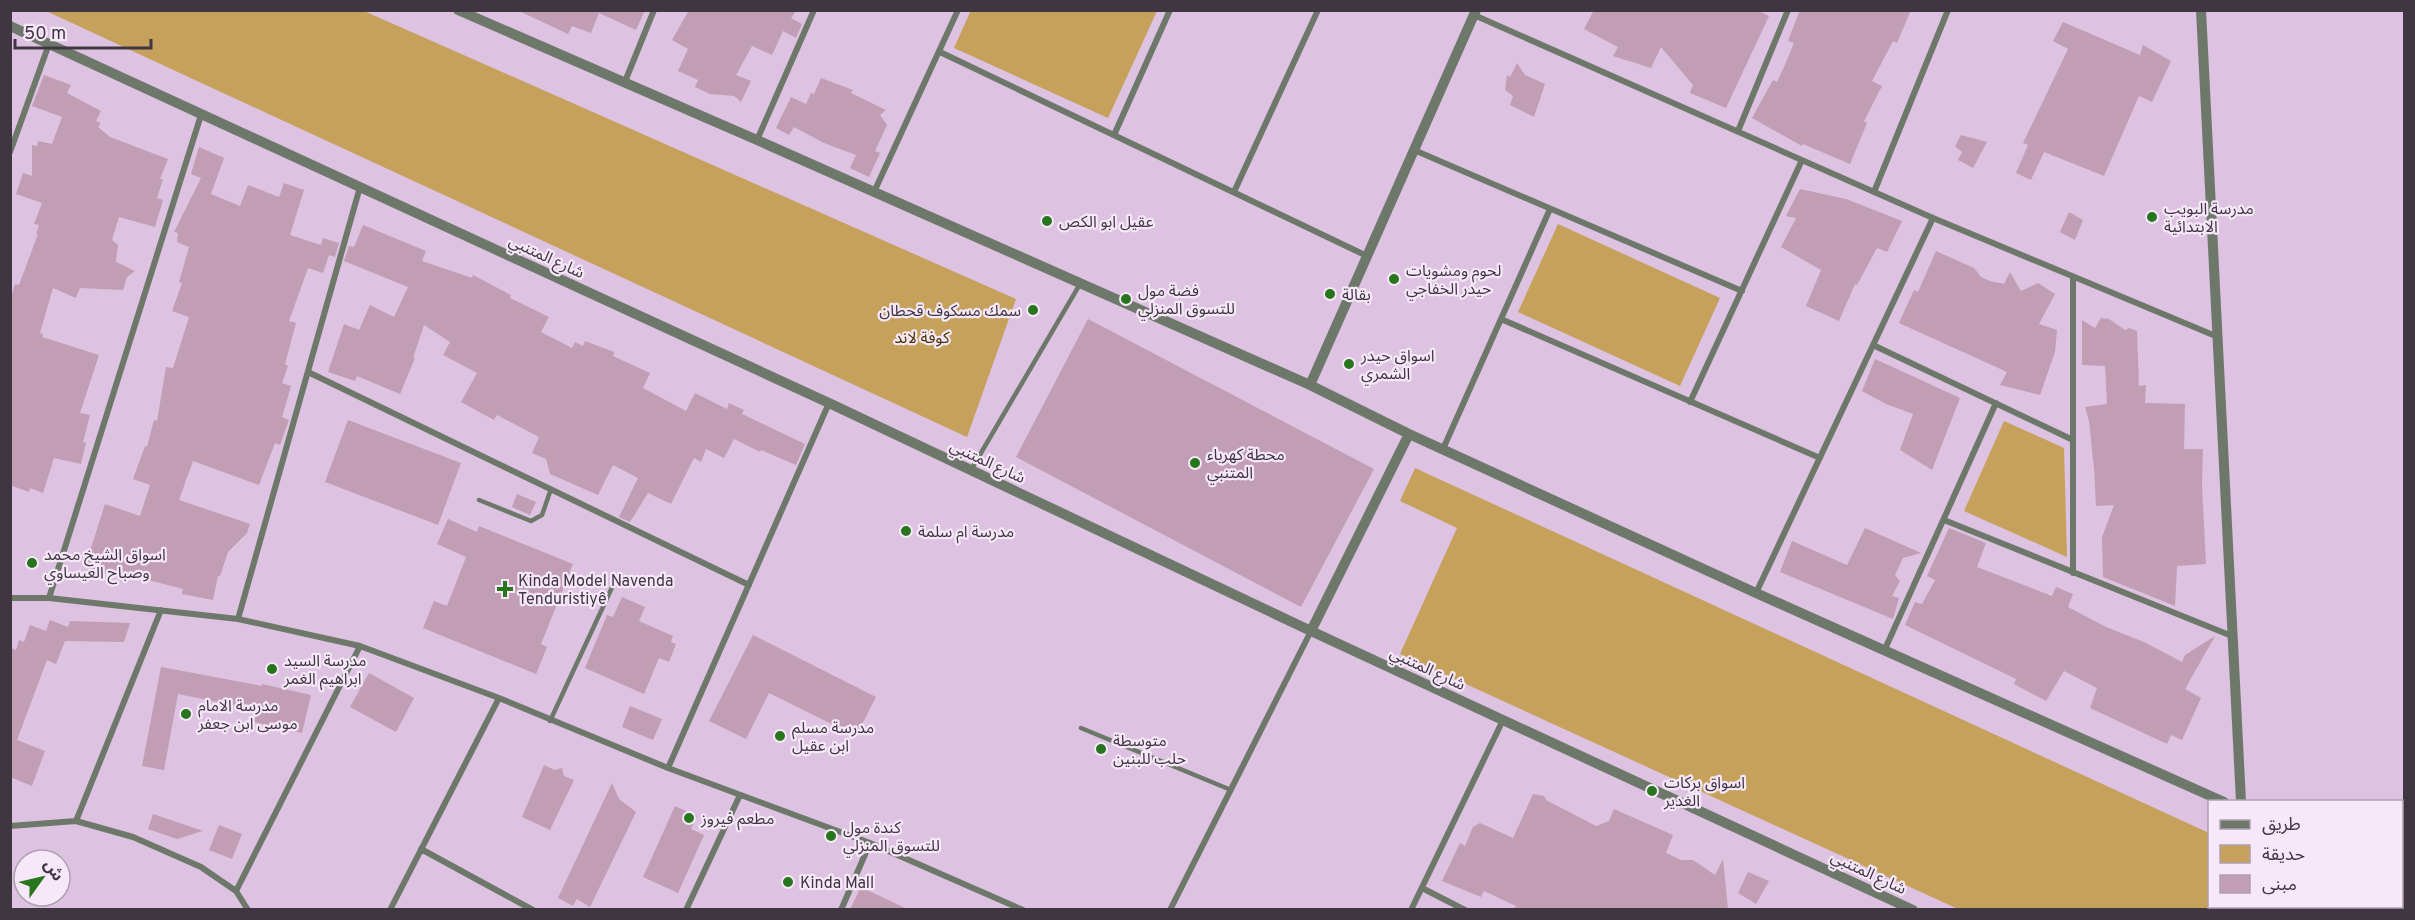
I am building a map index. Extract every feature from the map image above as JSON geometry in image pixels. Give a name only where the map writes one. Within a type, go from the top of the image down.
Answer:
[{"type":"street","points":[[458,10],[1310,385],[1409,434],[1756,593],[2222,800]]},
{"type":"street","points":[[624,84],[654,10]]},
{"type":"street","points":[[757,140],[814,10]]},
{"type":"street","points":[[874,192],[958,10]]},
{"type":"street","points":[[1114,135],[1170,10]]},
{"type":"street","points":[[1234,192],[1318,10]]},
{"type":"street","points":[[1738,131],[1788,10]]},
{"type":"street","points":[[1874,192],[1948,10]]},
{"type":"street","points":[[2201,10],[2241,800]]},
{"type":"street","points":[[1310,385],[1475,13],[1933,218],[2218,337]]},
{"type":"street","name":"شارع المتنبي","points":[[10,26],[829,403],[1311,631],[1913,909]]},
{"type":"street","points":[[10,152],[49,44]]},
{"type":"street","points":[[940,52],[1367,256]]},
{"type":"street","points":[[49,598],[201,115]]},
{"type":"street","points":[[1414,150],[1742,291]]},
{"type":"street","points":[[1690,402],[1802,160]]},
{"type":"street","points":[[238,619],[360,186]]},
{"type":"street","points":[[1443,449],[1550,209]]},
{"type":"street","points":[[1756,593],[1933,218]]},
{"type":"street","points":[[2073,278],[2073,573]]},
{"type":"street","points":[[1501,319],[1820,459]]},
{"type":"street","points":[[1873,345],[2073,440]]},
{"type":"street","points":[[308,372],[749,585]]},
{"type":"street","points":[[668,768],[829,403]]},
{"type":"street","points":[[1886,649],[1996,404]]},
{"type":"street","points":[[1170,909],[1409,434]]},
{"type":"street","points":[[1944,520],[2233,637]]},
{"type":"street","points":[[10,598],[49,598],[238,619],[360,646],[499,698],[668,768],[870,843],[1023,909]]},
{"type":"street","points":[[76,821],[161,610]]},
{"type":"street","points":[[236,891],[360,646]]},
{"type":"street","points":[[390,909],[499,698]]},
{"type":"street","points":[[1411,909],[1503,720]]},
{"type":"street","points":[[686,909],[740,795]]},
{"type":"street","points":[[10,826],[76,821],[133,837],[201,867],[236,891],[248,909]]},
{"type":"street","points":[[841,909],[870,843]]},
{"type":"street","points":[[421,849],[533,909]]},
{"type":"street","points":[[1422,888],[1465,909]]},
{"type":"lane","points":[[971,470],[1080,284]]},
{"type":"lane","points":[[479,500],[531,521],[542,515],[551,489]]},
{"type":"lane","points":[[550,721],[615,582]]},
{"type":"lane","points":[[1081,728],[1231,790]]},
{"type":"green space","points":[[971,10],[1157,11],[1108,118],[954,48]]},
{"type":"green space","name":"كوفة لاند","points":[[46,11],[364,11],[1016,299],[967,437]]},
{"type":"green space","points":[[1558,224],[1720,298],[1680,386],[1518,312]]},
{"type":"green space","points":[[2004,421],[2064,448],[2067,557],[1964,511]]},
{"type":"green space","points":[[1415,468],[2208,833],[2208,908],[2259,908],[1958,909],[1400,654],[1457,528],[1400,501]]},
{"type":"building","points":[[517,10],[645,10],[636,30],[599,13],[591,33],[572,26],[568,34]]},
{"type":"building","points":[[689,10],[797,10],[791,18],[802,24],[796,38],[783,31],[772,55],[752,46],[736,75],[751,81],[741,102],[734,96],[710,94],[695,87],[698,80],[678,71],[688,49],[672,40]]},
{"type":"building","points":[[1594,10],[1757,10],[1769,16],[1726,108],[1690,93],[1693,85],[1661,47],[1651,68],[1613,56],[1618,47],[1584,29]]},
{"type":"building","points":[[1800,10],[1911,10],[1897,43],[1893,41],[1872,81],[1882,86],[1864,121],[1867,123],[1850,164],[1803,144],[1802,146],[1752,118],[1773,80],[1777,82],[1784,67],[1794,43],[1788,41]]},
{"type":"building","points":[[2063,22],[2140,55],[2143,45],[2171,61],[2152,102],[2139,96],[2104,176],[2044,152],[2031,180],[2016,173],[2028,145],[2023,143],[2068,49],[2053,41]]},
{"type":"building","points":[[1517,63],[1525,75],[1545,84],[1534,117],[1510,105],[1513,96],[1505,90],[1507,75],[1510,77]]},
{"type":"building","points":[[44,75],[71,85],[67,93],[101,111],[96,121],[101,123],[98,127],[110,137],[168,159],[160,179],[163,179],[157,198],[163,200],[155,227],[119,217],[112,240],[118,245],[116,262],[135,271],[127,277],[123,290],[80,288],[76,298],[53,288],[40,333],[43,334],[42,337],[99,355],[80,413],[90,415],[83,442],[86,443],[81,464],[54,458],[43,493],[30,488],[29,492],[10,485],[10,300],[15,284],[19,285],[38,234],[36,234],[39,225],[34,224],[42,203],[16,194],[23,173],[32,176],[32,145],[37,146],[38,141],[52,144],[62,117],[32,106]]},
{"type":"building","points":[[821,78],[853,90],[851,93],[886,110],[880,115],[887,125],[875,151],[880,153],[869,177],[850,168],[856,155],[824,143],[794,127],[789,135],[776,128],[791,97],[806,104],[811,93],[814,94]]},
{"type":"building","points":[[1961,135],[1987,142],[1973,168],[1958,160],[1962,152],[1955,146]]},
{"type":"building","points":[[199,147],[224,158],[211,194],[240,206],[248,185],[279,197],[284,183],[304,190],[290,235],[321,245],[323,238],[339,243],[335,257],[329,255],[323,273],[308,268],[289,321],[296,323],[285,364],[288,366],[282,383],[291,386],[282,417],[289,420],[280,445],[275,443],[259,485],[193,461],[179,500],[250,524],[247,533],[228,552],[220,576],[218,576],[213,600],[182,594],[183,589],[125,574],[123,579],[85,567],[105,504],[140,516],[150,485],[133,479],[145,446],[147,447],[154,420],[157,421],[166,367],[173,368],[189,317],[172,311],[182,283],[179,282],[189,247],[177,242],[178,233],[174,232],[201,178],[191,174]]},
{"type":"building","points":[[1800,189],[1846,199],[1902,221],[1887,252],[1877,248],[1857,285],[1855,284],[1839,321],[1806,306],[1821,270],[1781,247],[1796,218],[1786,216]]},
{"type":"building","points":[[2069,212],[2083,220],[2075,240],[2060,232]]},
{"type":"building","points":[[363,225],[426,251],[422,261],[472,278],[473,275],[511,295],[510,298],[549,317],[541,332],[572,348],[575,342],[583,346],[585,341],[614,352],[613,356],[650,373],[643,388],[686,411],[695,393],[727,409],[729,403],[744,410],[742,414],[805,444],[796,465],[761,450],[760,452],[734,439],[724,458],[706,449],[701,462],[694,458],[671,504],[648,493],[630,522],[619,517],[638,478],[613,465],[598,495],[550,474],[546,459],[532,453],[539,437],[497,415],[494,420],[461,402],[477,373],[443,355],[450,342],[424,325],[413,358],[415,358],[400,394],[357,376],[355,381],[328,372],[344,324],[359,330],[370,305],[394,317],[408,287],[344,261],[349,246],[354,247]]},
{"type":"building","points":[[1936,251],[1974,268],[1981,277],[1990,281],[2004,284],[2010,272],[2021,291],[2038,283],[2055,294],[2039,324],[2057,330],[2055,352],[2040,395],[2000,385],[2007,372],[1899,323],[1914,290],[1918,292]]},
{"type":"building","points":[[2101,318],[2109,319],[2125,330],[2129,328],[2137,331],[2139,386],[2146,385],[2145,403],[2185,404],[2184,449],[2203,449],[2202,485],[2206,564],[2177,566],[2175,606],[2103,577],[2102,537],[2114,505],[2096,506],[2089,421],[2085,407],[2107,404],[2105,366],[2082,365],[2082,320],[2095,328]]},
{"type":"building","name":"محطة كهرباء المتنبي","points":[[1088,319],[1374,469],[1301,607],[1016,457]]},
{"type":"building","points":[[1875,359],[1960,398],[1932,470],[1900,450],[1913,414],[1886,404],[1862,391]]},
{"type":"building","points":[[348,420],[461,463],[438,525],[325,482]]},
{"type":"building","points":[[517,494],[536,502],[530,515],[512,507]]},
{"type":"building","points":[[448,519],[477,532],[479,526],[573,564],[541,644],[547,647],[536,674],[423,628],[434,601],[447,606],[466,557],[437,544]]},
{"type":"building","points":[[1865,528],[1921,553],[1903,558],[1895,575],[1900,581],[1892,596],[1899,598],[1893,619],[1780,572],[1792,541],[1847,565]]},
{"type":"building","points":[[1949,528],[1986,543],[1977,567],[2052,596],[2056,587],[2073,594],[2068,607],[2182,662],[2185,655],[2215,636],[2185,689],[2201,698],[2182,740],[2171,735],[2167,744],[2090,708],[2097,688],[2064,671],[2046,701],[2014,684],[2016,679],[1905,625],[1915,602],[1922,604],[1935,580],[1927,576]]},
{"type":"building","points":[[622,597],[645,607],[639,621],[673,636],[671,642],[676,644],[669,662],[659,658],[644,694],[585,668],[607,615],[613,617]]},
{"type":"building","points":[[50,620],[68,627],[70,621],[130,623],[124,642],[65,641],[56,664],[47,660],[17,740],[45,751],[32,786],[10,777],[10,648],[16,650],[19,640],[24,642],[30,625],[46,631]]},
{"type":"building","points":[[753,635],[876,697],[856,736],[769,693],[746,739],[709,721]]},
{"type":"building","points":[[161,667],[262,686],[262,684],[311,695],[302,733],[254,722],[257,710],[178,694],[164,770],[142,766]]},
{"type":"building","points":[[369,673],[414,698],[396,732],[350,707]]},
{"type":"building","points":[[630,706],[662,719],[653,740],[622,727]]},
{"type":"building","points":[[544,765],[555,770],[562,768],[564,776],[574,780],[550,830],[522,817]]},
{"type":"building","points":[[612,783],[619,799],[636,812],[590,907],[577,899],[573,906],[558,898]]},
{"type":"building","points":[[1533,794],[1544,796],[1546,800],[1596,826],[1609,821],[1614,809],[1673,835],[1666,853],[1681,860],[1693,860],[1715,875],[1723,859],[1728,909],[1514,909],[1516,906],[1484,891],[1481,897],[1442,881],[1460,843],[1465,846],[1473,827],[1480,823],[1513,838]]},
{"type":"building","points":[[675,806],[697,816],[691,829],[704,835],[678,893],[643,877]]},
{"type":"building","points":[[153,814],[203,831],[177,839],[148,829]]},
{"type":"building","points":[[219,825],[242,834],[232,859],[209,850]]},
{"type":"building","points":[[1748,872],[1769,881],[1756,904],[1738,893]]},
{"type":"building","points":[[861,887],[907,909],[850,909]]},
{"type":"place","name":"مدرسة البويب الابتدائية","points":[[2152,217]]},
{"type":"place","name":"عقيل ابو الكص","points":[[1047,221]]},
{"type":"place","name":"لحوم ومشويات حيدر الخفاجي","points":[[1394,279]]},
{"type":"place","name":"بقالة","points":[[1330,294]]},
{"type":"place","name":"فضة مول للتسوق المنزلي","points":[[1126,299]]},
{"type":"place","name":"سمك مسكوف قحطان","points":[[1033,310]]},
{"type":"place","name":"اسواق حيدر الشمري","points":[[1349,364]]},
{"type":"place","name":"محطة كهرباء المتنبي","points":[[1195,463]]},
{"type":"place","name":"مدرسة ام سلمة","points":[[906,531]]},
{"type":"place","name":"اسواق الشيخ محمد وصباح العيساوي","points":[[32,563]]},
{"type":"place","name":"Kinda Model Navenda Tenduristiyê","points":[[505,589]]},
{"type":"place","name":"مدرسة السيد ابراهيم الغمر","points":[[272,669]]},
{"type":"place","name":"مدرسة الامام موسى ابن جعفر","points":[[186,714]]},
{"type":"place","name":"مدرسة مسلم ابن عقيل","points":[[780,736]]},
{"type":"place","name":"متوسطة حلب للبنين","points":[[1101,749]]},
{"type":"place","name":"اسواق بركات الغدير","points":[[1652,791]]},
{"type":"place","name":"مطعم فيروز","points":[[689,818]]},
{"type":"place","name":"كندة مول للتسوق المنزلي","points":[[831,836]]},
{"type":"place","name":"Kinda Mall","points":[[788,882]]}]
